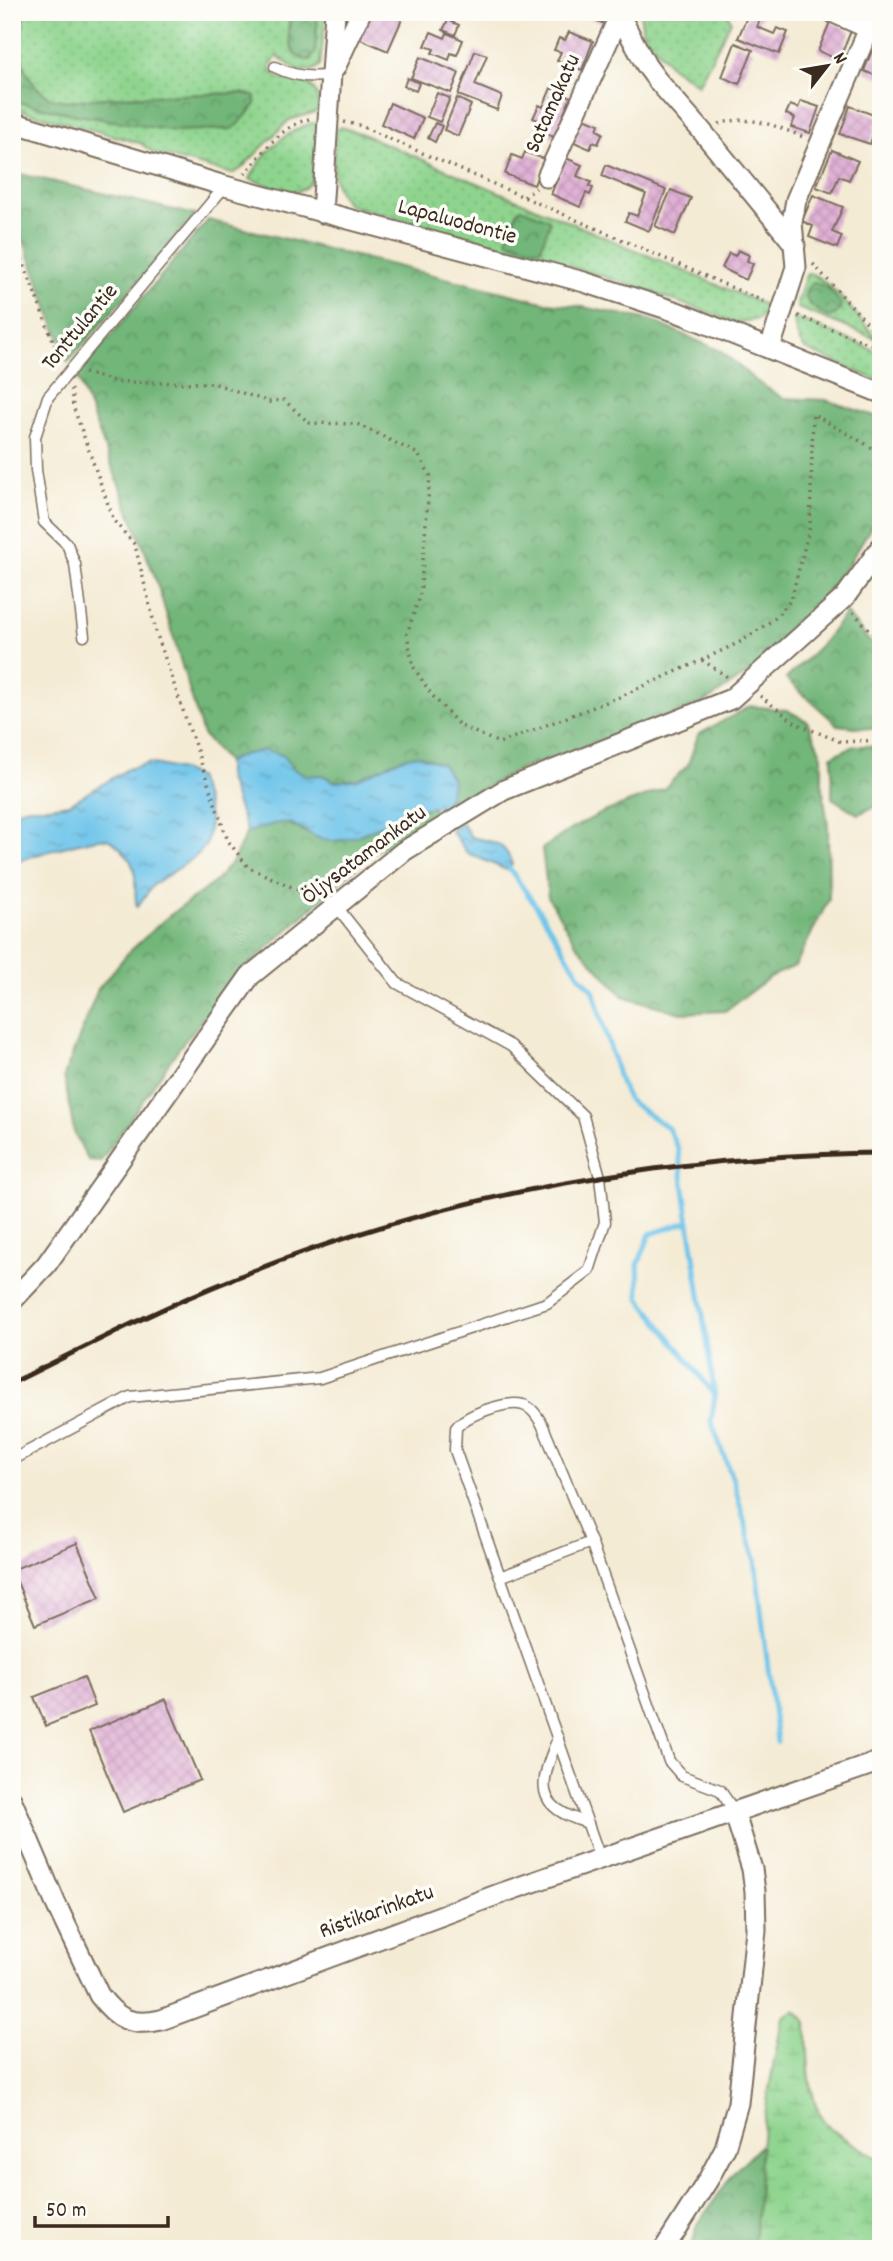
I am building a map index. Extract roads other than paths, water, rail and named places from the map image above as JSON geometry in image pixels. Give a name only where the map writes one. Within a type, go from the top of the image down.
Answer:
[{"type":"street","points":[[322,212],[335,12]]},
{"type":"street","points":[[331,75],[361,12]]},
{"type":"street","points":[[769,348],[796,267],[793,213],[796,200],[875,25],[832,12]]},
{"type":"street","points":[[621,14],[646,65],[795,245]]},
{"type":"street","name":"Satamakatu","points":[[547,177],[621,14]]},
{"type":"street","name":"Lapaluodontie","points":[[12,122],[230,187],[584,282],[677,312],[881,393]]},
{"type":"street","name":"Öljysatamankatu","points":[[12,1301],[46,1265],[250,976],[404,851],[504,790],[732,699],[842,600],[881,547]]},
{"type":"street","name":"Ristikarinkatu","points":[[12,1801],[99,1995],[108,2008],[120,2017],[132,2022],[147,2023],[499,1894],[881,1761]]},
{"type":"street","points":[[664,2249],[725,2148],[738,2103],[755,1917],[752,1869],[734,1811]]},
{"type":"lane","points":[[275,67],[308,78],[331,75]]},
{"type":"lane","name":"Tonttulantie","points":[[84,636],[75,564],[67,544],[44,522],[36,470],[36,437],[48,397],[230,187]]},
{"type":"lane","points":[[12,1460],[130,1397],[320,1378],[547,1303],[589,1271],[605,1222],[600,1177],[583,1116],[511,1046],[397,983],[337,907]]},
{"type":"lane","points":[[600,1858],[455,1450],[456,1428],[466,1418],[512,1404],[521,1404],[535,1413],[591,1542],[669,1761],[682,1776],[720,1790],[734,1811]]},
{"type":"lane","points":[[500,1577],[591,1542]]},
{"type":"lane","points":[[558,1738],[545,1775],[545,1793],[555,1810],[588,1823]]},
{"type":"water","points":[[265,750],[282,755],[293,769],[308,776],[322,775],[336,782],[358,779],[403,758],[418,755],[442,764],[452,779],[450,793],[441,805],[417,810],[354,837],[325,840],[288,823],[277,823],[247,832],[227,776],[227,762],[242,755]]},
{"type":"water","points":[[149,763],[181,770],[197,777],[210,823],[206,845],[195,857],[153,885],[137,907],[133,866],[123,851],[109,840],[99,839],[75,844],[12,864],[12,811],[69,804],[128,769]]},
{"type":"water","points":[[462,823],[471,837],[497,844],[505,850],[512,864],[507,870],[467,853],[451,830]]},
{"type":"waterway","points":[[442,803],[448,813]]},
{"type":"waterway","points":[[509,868],[580,976],[593,990],[620,1082],[629,1101],[668,1128],[678,1149],[715,1396],[711,1421],[734,1483],[755,1560],[777,1742]]},
{"type":"waterway","points":[[688,1222],[650,1234],[638,1265],[639,1297],[714,1394]]},
{"type":"railway","points":[[12,1383],[149,1316],[233,1279],[310,1250],[470,1203],[633,1172],[716,1162],[881,1153]]}]
